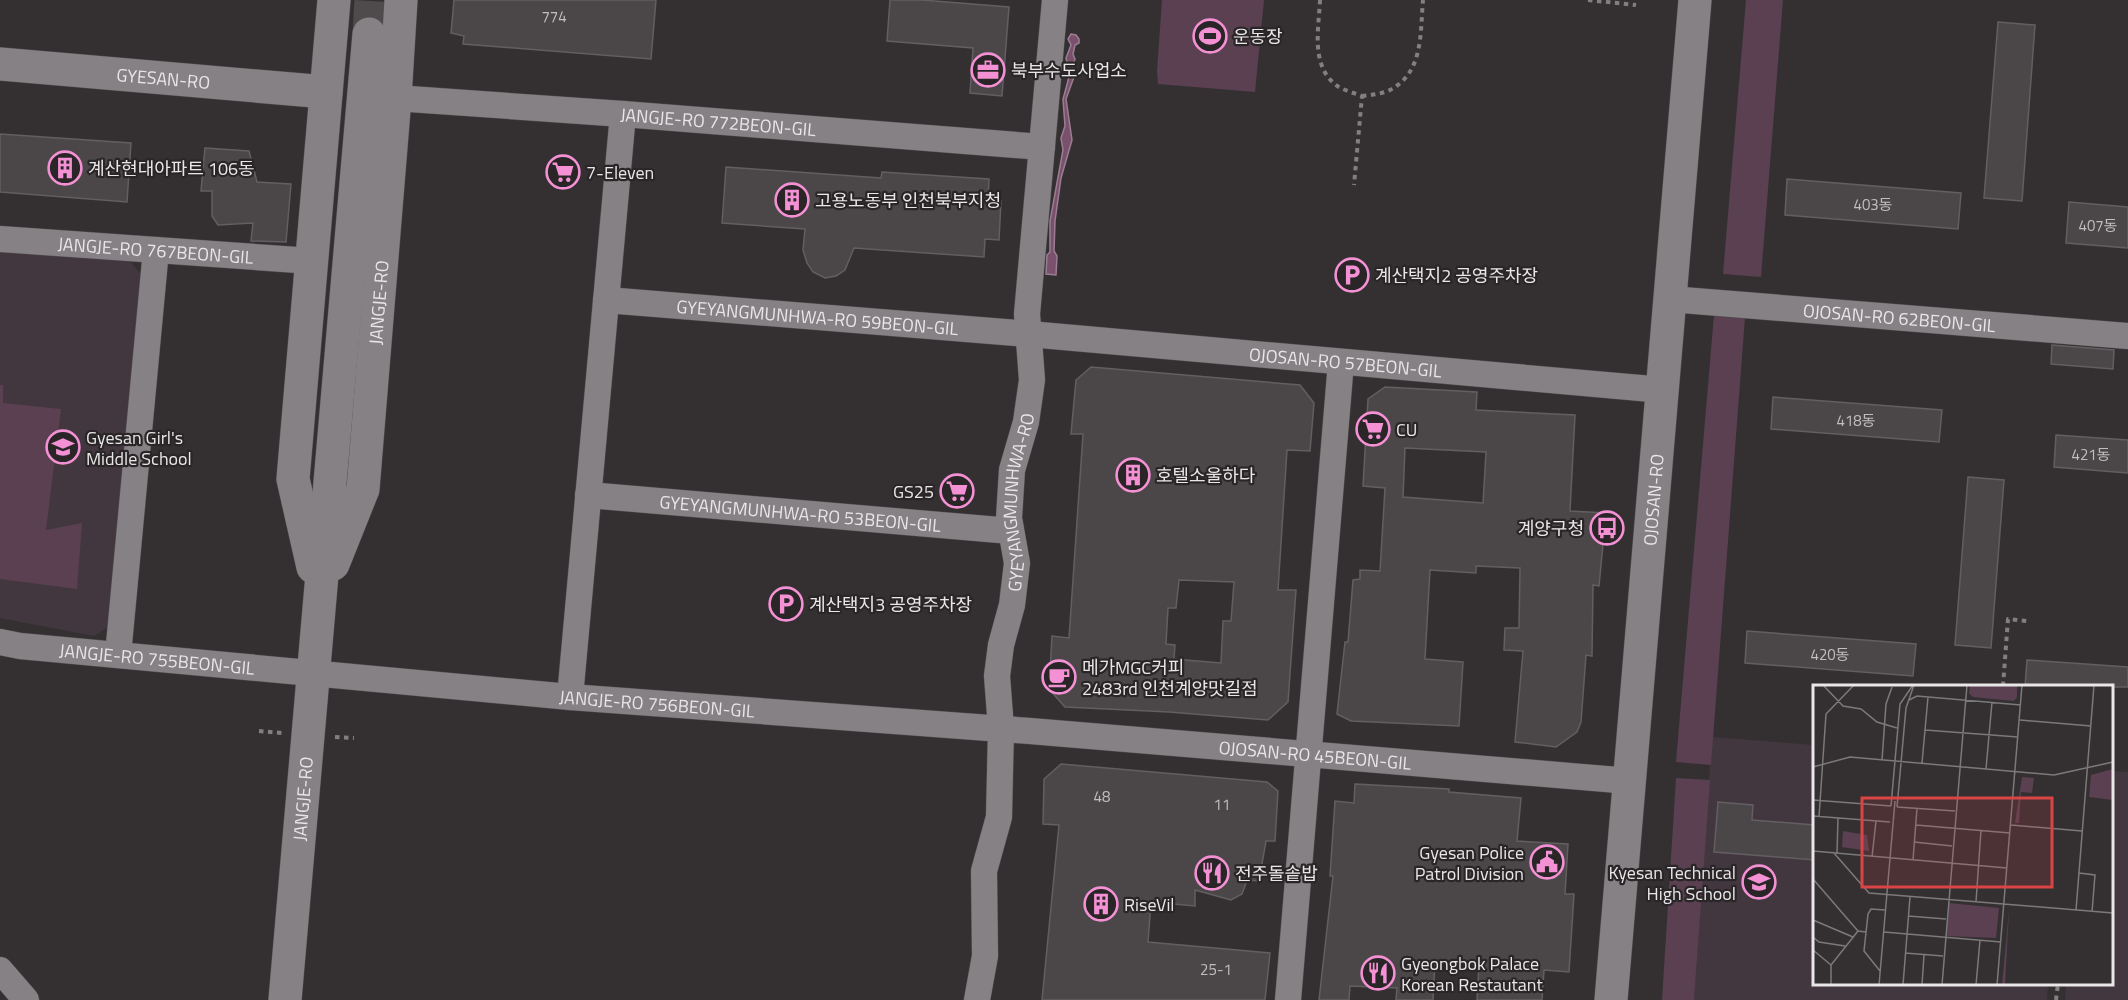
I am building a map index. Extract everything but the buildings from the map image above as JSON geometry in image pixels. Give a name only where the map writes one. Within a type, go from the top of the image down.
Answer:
[{"type":"main road","name":"JANGJE-RO","points":[[320,596],[293,479],[334,0]]},
{"type":"main road","name":"JANGJE-RO","points":[[320,596],[363,489],[401,0]]},
{"type":"main road","name":"OJOSAN-RO","points":[[1611,1000],[1695,0]]},
{"type":"main road","name":"JANGJE-RO","points":[[285,1000],[369,34]]},
{"type":"main road","name":"GYESAN-RO","points":[[0,64],[326,92]]},
{"type":"street","name":"GYEYANGMUNHWA-RO","points":[[976,1000],[985,956],[984,871],[999,817],[1001,728],[997,676],[1001,645],[1012,605],[1017,563],[1009,518],[1012,470],[1026,422],[1032,380],[1027,314],[1056,0]]},
{"type":"street","name":"JANGJE-RO 772BEON-GIL","points":[[395,98],[1042,147]]},
{"type":"street","points":[[570,697],[622,114]]},
{"type":"street","name":"JANGJE-RO 767BEON-GIL","points":[[0,239],[312,261]]},
{"type":"street","points":[[118,656],[156,250]]},
{"type":"street","name":"OJOSAN-RO 62BEON-GIL","points":[[1670,299],[2128,336]]},
{"type":"street","name":"GYEYANGMUNHWA-RO 59BEON-GIL","points":[[606,300],[1029,334]]},
{"type":"street","name":"OJOSAN-RO 57BEON-GIL","points":[[1029,334],[1663,390]]},
{"type":"street","points":[[1288,1000],[1341,362]]},
{"type":"street","name":"GYEYANGMUNHWA-RO 53BEON-GIL","points":[[588,495],[1011,531]]},
{"type":"street","name":"JANGJE-RO 755BEON-GIL","points":[[0,642],[20,646],[313,675]]},
{"type":"street","name":"JANGJE-RO 756BEON-GIL","points":[[313,675],[570,697],[1001,728]]},
{"type":"street","name":"OJOSAN-RO 45BEON-GIL","points":[[1001,728],[1630,781]]},
{"type":"street","points":[[0,970],[26,1000]]},
{"type":"path","points":[[1320,0],[1318,44],[1319,58],[1324,71],[1336,85],[1362,96],[1389,90],[1406,78],[1414,66],[1419,49],[1423,0]]},
{"type":"path","points":[[1588,0],[1636,5]]},
{"type":"path","points":[[1354,185],[1362,96]]},
{"type":"path","points":[[2003,685],[2008,619],[2027,621]]},
{"type":"path","points":[[2056,1000],[2058,985]]},
{"type":"shaded area","name":"운동장","points":[[1162,0],[1264,0],[1255,92],[1158,84]]},
{"type":"shaded area","points":[[1746,0],[1783,0],[1761,277],[1723,274]]},
{"type":"shaded area","points":[[1071,34],[1076,35],[1079,43],[1075,45],[1074,77],[1066,99],[1072,140],[1061,178],[1055,221],[1056,275],[1046,274],[1047,255],[1050,252],[1050,221],[1063,150],[1061,138],[1065,126],[1063,99],[1068,81],[1066,58],[1071,45],[1068,39]]},
{"type":"shaded area","name":"Gyesan Girl's Middle School","points":[[0,248],[125,255],[142,276],[108,627],[94,636],[0,618]]},
{"type":"shaded area","points":[[1714,315],[1745,317],[1711,765],[1676,762]]},
{"type":"shaded area","points":[[0,385],[3,385],[3,403],[61,409],[46,530],[82,523],[77,589],[0,579]]},
{"type":"shaded area","name":"Kyesan Technical High School","points":[[1712,737],[1813,745],[1813,985],[2048,985],[2047,1000],[1694,1000]]},
{"type":"shaded area","points":[[2113,771],[2128,772],[2128,1000],[2065,1000],[2066,985],[2113,985]]},
{"type":"shaded area","points":[[1676,778],[1710,780],[1694,1000],[1662,1000]]},
{"type":"tunnel","points":[[369,34],[371,0]]},
{"type":"place","name":"운동장","points":[[1210,36]]},
{"type":"place","name":"북부수도사업소","points":[[988,70]]},
{"type":"place","name":"계산현대아파트 106동","points":[[65,168]]},
{"type":"place","name":"7-Eleven","points":[[563,172]]},
{"type":"place","name":"고용노동부 인천북부지청","points":[[792,200]]},
{"type":"place","name":"계산택지2 공영주차장","points":[[1352,275]]},
{"type":"place","name":"CU","points":[[1373,429]]},
{"type":"place","name":"Gyesan Girl's Middle School","points":[[63,447]]},
{"type":"place","name":"호텔소울하다","points":[[1133,475]]},
{"type":"place","name":"GS25","points":[[957,491]]},
{"type":"place","name":"계양구청","points":[[1607,528]]},
{"type":"place","name":"계산택지3 공영주차장","points":[[786,604]]},
{"type":"place","name":"메가MGC커피 2483rd 인천계양맛길점","points":[[1059,677]]},
{"type":"place","name":"Gyesan Police Patrol Division","points":[[1547,862]]},
{"type":"place","name":"전주돌솥밥","points":[[1212,873]]},
{"type":"place","name":"Kyesan Technical High School","points":[[1759,882]]},
{"type":"place","name":"RiseVil","points":[[1101,904]]},
{"type":"place","name":"Gyeongbok Palace Korean Restautant","points":[[1378,973]]}]
